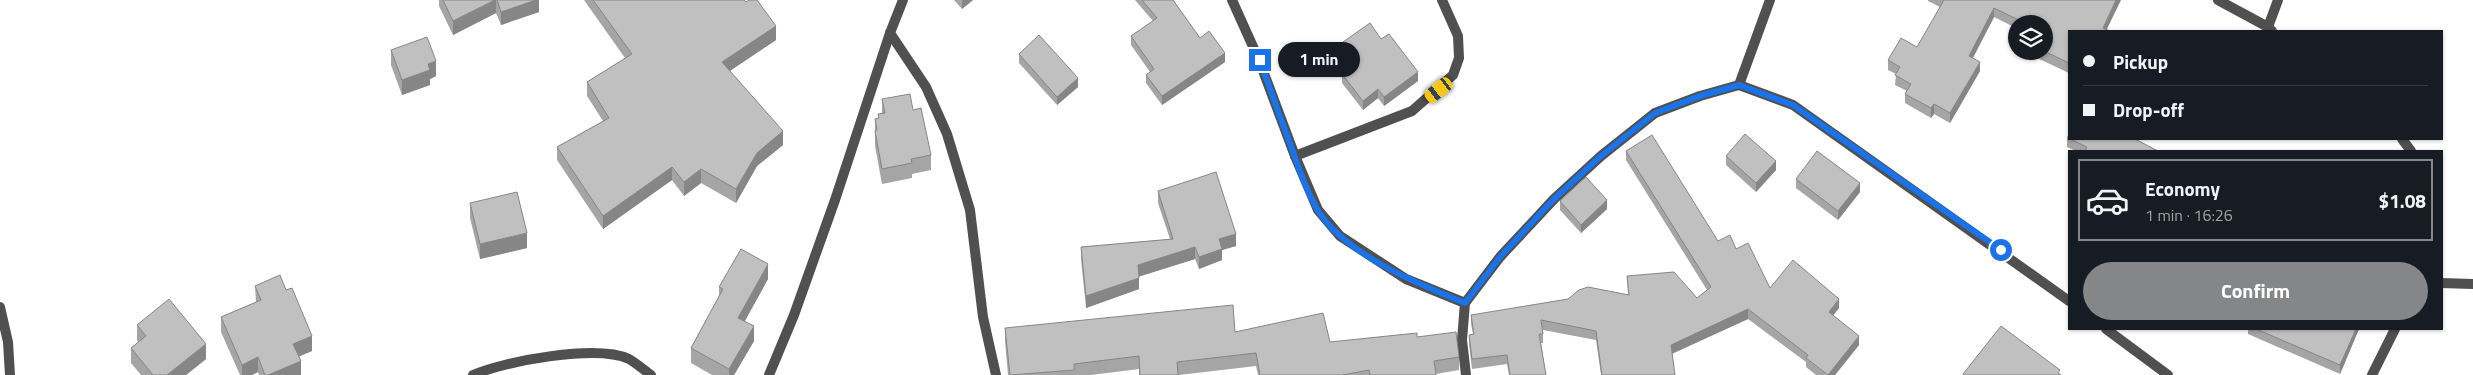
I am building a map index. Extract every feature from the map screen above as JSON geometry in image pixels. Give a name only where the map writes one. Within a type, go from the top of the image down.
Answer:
[{"type":"street","points":[[769,375],[794,315],[903,0]]},
{"type":"street","points":[[1232,0],[1260,60],[1295,156],[1318,210],[1340,236],[1406,279],[1465,303]]},
{"type":"street","points":[[1295,156],[1412,111],[1453,75],[1459,58],[1458,36],[1442,0]]},
{"type":"street","points":[[1739,85],[1770,0]]},
{"type":"street","points":[[2218,0],[2270,29],[2278,0]]},
{"type":"street","points":[[890,33],[926,87],[947,134],[970,210],[983,317],[996,375]]},
{"type":"street","points":[[1466,375],[1462,340],[1465,303],[1500,257],[1554,199],[1601,156],[1655,113],[1700,96],[1739,85],[1793,105],[2068,300]]},
{"type":"street","points":[[2443,283],[2473,284]]},
{"type":"street","points":[[0,307],[8,342],[10,375]]},
{"type":"street","points":[[2107,330],[2168,375]]},
{"type":"street","points":[[2372,375],[2394,330]]},
{"type":"street","points":[[473,375],[492,367],[546,356],[597,354],[628,359],[651,375]]},
{"type":"building","points":[[443,0],[495,0],[453,21]]},
{"type":"building","points":[[497,0],[536,0],[501,12]]},
{"type":"building","points":[[593,0],[744,0],[746,2],[757,0],[776,26],[722,62],[783,131],[757,153],[736,189],[701,169],[684,182],[672,167],[603,216],[557,147],[609,118],[587,82],[632,54]]},
{"type":"building","points":[[1142,0],[1173,0],[1200,38],[1209,31],[1225,53],[1162,96],[1146,75],[1154,69],[1131,36],[1157,18]]},
{"type":"building","points":[[1944,0],[2116,0],[2103,28],[2108,30],[2068,30],[2068,63],[2053,55],[2053,15],[2008,15],[1994,8],[1969,56],[1980,62],[1950,113],[1934,104],[1931,108],[1905,94],[1911,84],[1895,75],[1900,67],[1888,60],[1901,38],[1917,47]]},
{"type":"building","points":[[1370,23],[1381,39],[1389,34],[1418,72],[1384,97],[1378,89],[1363,101],[1342,74],[1358,62],[1343,42]]},
{"type":"building","points":[[1039,35],[1078,78],[1057,97],[1019,54]]},
{"type":"building","points":[[427,37],[436,61],[428,64],[430,70],[402,80],[391,50]]},
{"type":"building","points":[[910,94],[913,110],[921,108],[931,155],[911,159],[912,163],[882,169],[875,131],[877,130],[875,119],[879,118],[878,114],[885,113],[882,99]]},
{"type":"building","points":[[1745,134],[1776,161],[1756,183],[1726,156]]},
{"type":"building","points":[[1652,135],[1718,241],[1730,235],[1736,249],[1748,243],[1770,288],[1793,260],[1839,299],[1829,312],[1859,336],[1828,375],[1806,358],[1808,355],[1748,309],[1671,345],[1675,375],[1602,375],[1596,331],[1541,320],[1543,334],[1539,334],[1546,375],[1510,375],[1507,355],[1472,359],[1469,335],[1474,334],[1471,315],[1568,299],[1579,290],[1588,287],[1629,295],[1627,276],[1674,272],[1697,298],[1711,287],[1626,151]]},
{"type":"building","points":[[2072,140],[2137,140],[2156,150],[2086,150],[2087,147]]},
{"type":"building","points":[[1817,151],[1860,183],[1838,211],[1796,179]]},
{"type":"building","points":[[1216,172],[1236,234],[1219,239],[1222,249],[1199,257],[1195,247],[1138,265],[1139,278],[1086,296],[1081,247],[1173,239],[1158,191]]},
{"type":"building","points":[[1586,177],[1607,200],[1581,225],[1560,201]]},
{"type":"building","points":[[517,192],[527,233],[480,244],[470,203]]},
{"type":"building","points":[[741,249],[768,264],[738,318],[754,326],[729,369],[691,348],[723,289],[719,287]]},
{"type":"building","points":[[280,275],[286,290],[292,288],[312,336],[293,344],[301,361],[265,375],[258,357],[242,365],[221,317],[261,300],[255,286]]},
{"type":"building","points":[[169,299],[206,344],[167,375],[153,375],[131,348],[146,336],[137,325]]},
{"type":"building","points":[[1233,305],[1235,332],[1323,313],[1330,342],[1417,333],[1417,337],[1456,332],[1459,357],[1434,361],[1436,375],[1370,375],[1369,370],[1342,375],[1260,375],[1256,353],[1177,362],[1178,375],[1140,375],[1139,356],[1074,364],[1074,370],[1010,375],[1005,328]]},
{"type":"building","points":[[2001,326],[2060,370],[2058,373],[2061,375],[1964,375]]},
{"type":"building","points":[[2258,330],[2356,330],[2340,365]]},
{"type":"route","points":[[1260,60],[1306,186],[1318,210],[1340,236],[1406,279],[1465,303],[1500,257],[1554,199],[1601,156],[1655,113],[1700,96],[1739,85],[1793,105],[2001,250]]}]
